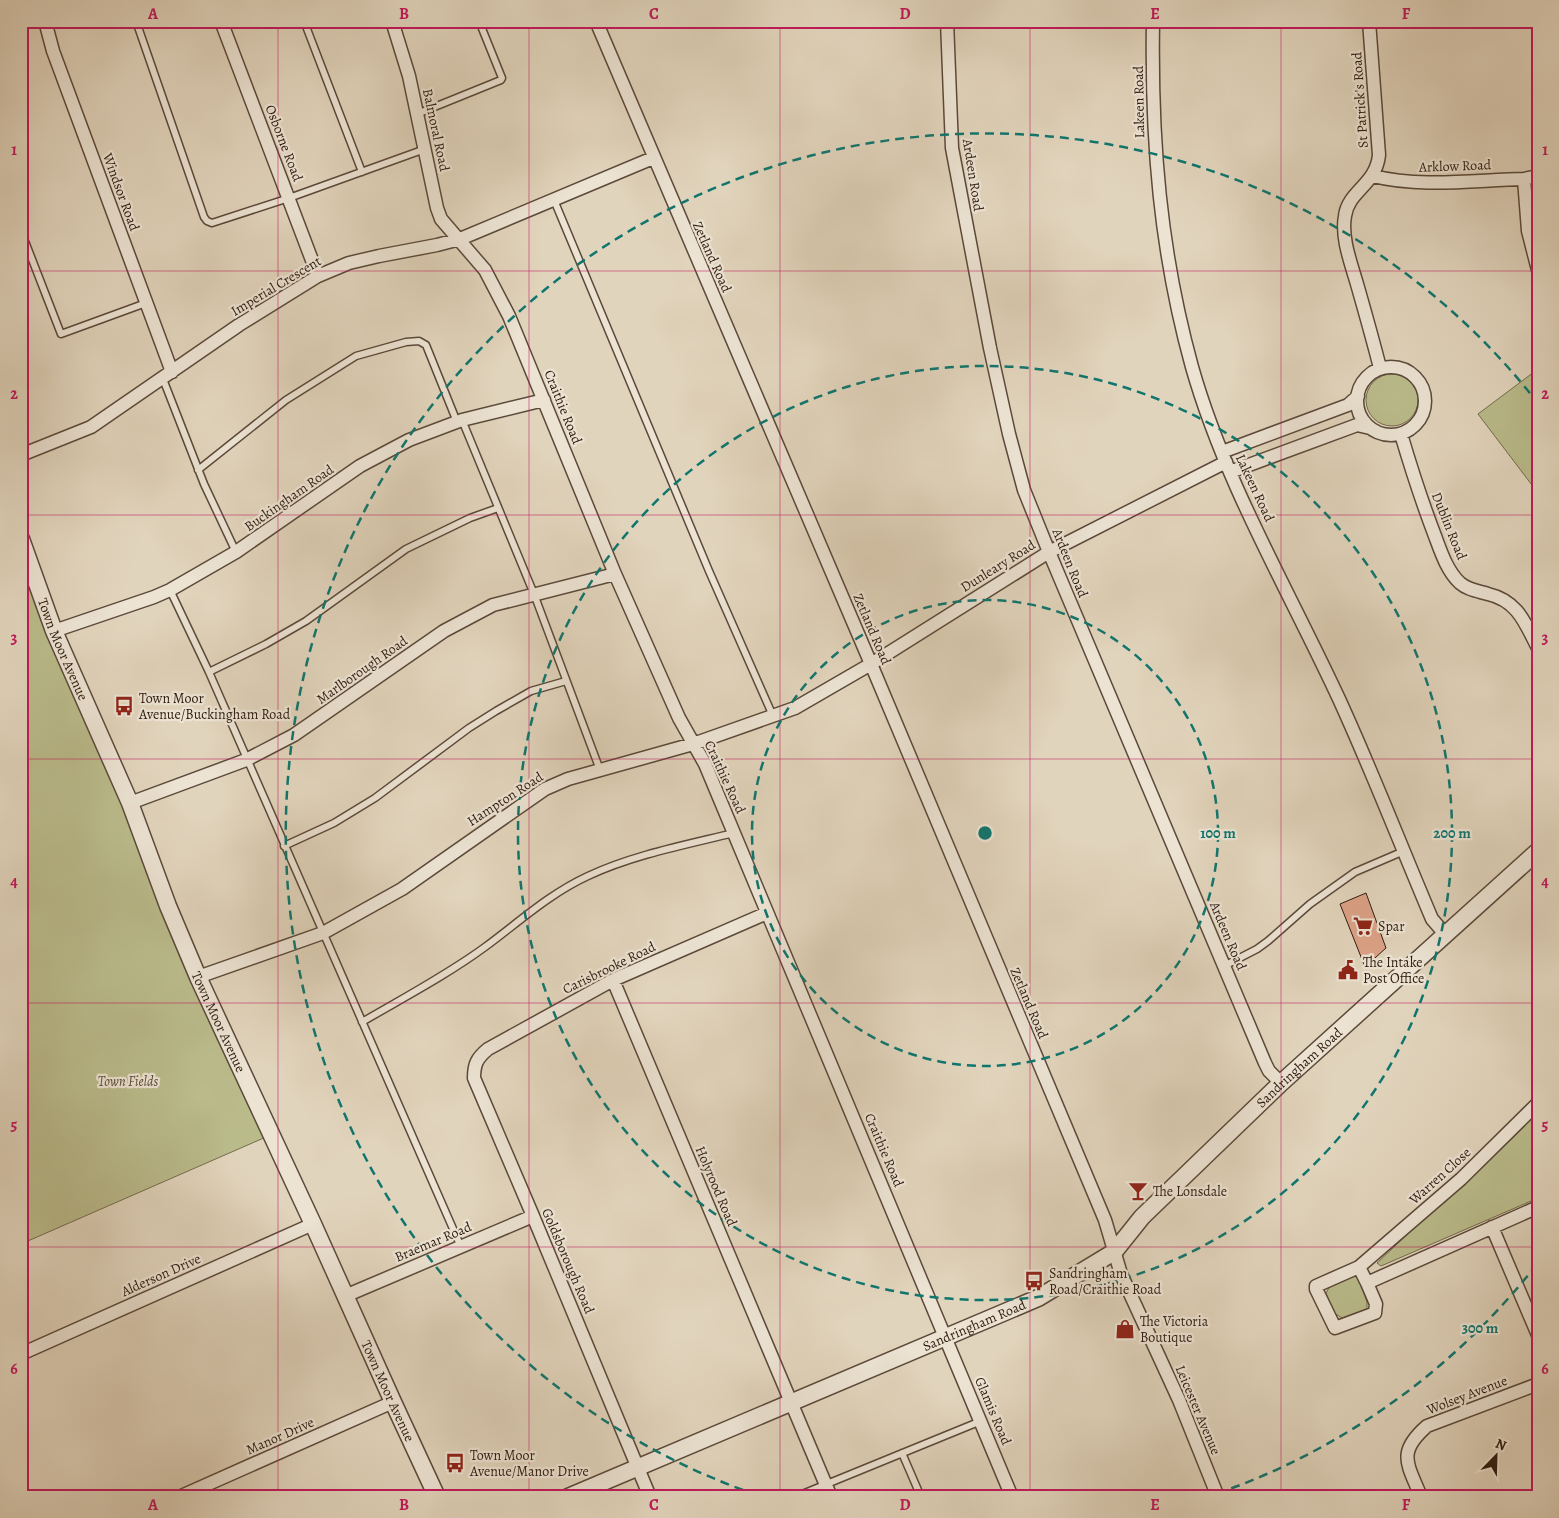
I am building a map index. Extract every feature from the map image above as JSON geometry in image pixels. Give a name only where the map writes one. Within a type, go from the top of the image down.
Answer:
[{"type":"street","name":"Windsor Road","points":[[45,21],[53,51],[146,303],[168,376]]},
{"type":"street","name":"Osborne Road","points":[[221,21],[318,276]]},
{"type":"street","name":"Balmoral Road","points":[[392,21],[409,76],[437,208],[441,218],[460,239]]},
{"type":"street","name":"Zetland Road","points":[[596,21],[871,664],[1105,1220],[1114,1252]]},
{"type":"street","name":"Ardeen Road","points":[[947,21],[952,148],[988,338],[1009,434],[1024,490],[1265,1063],[1269,1071],[1281,1083]]},
{"type":"street","name":"Lakeen Road","points":[[1153,21],[1156,171],[1171,276],[1202,400],[1226,462],[1340,700],[1432,919],[1444,934]]},
{"type":"street","name":"St Patrick's Road","points":[[1369,21],[1379,155],[1373,176]]},
{"type":"street","name":"Imperial Crescent","points":[[21,455],[91,428],[239,325],[318,276],[349,263],[437,246],[460,239],[653,158]]},
{"type":"street","name":"Arklow Road","points":[[1373,176],[1389,180],[1418,182],[1524,179],[1538,176]]},
{"type":"street","points":[[1373,176],[1352,198],[1344,217],[1344,228],[1380,368]]},
{"type":"street","points":[[1524,179],[1528,231],[1538,270]]},
{"type":"street","name":"Craithie Road","points":[[460,239],[485,270],[510,316],[615,574],[679,718],[705,764],[945,1337]]},
{"type":"street","points":[[1397,367],[1417,378],[1423,388],[1426,401],[1424,412],[1418,422],[1409,430],[1401,434],[1383,434],[1370,428],[1363,420],[1358,409],[1358,396],[1359,389],[1366,378],[1374,371],[1380,368],[1397,367]]},
{"type":"street","name":"Dunleary Road","points":[[871,664],[1049,552],[1226,462],[1348,405],[1358,396]]},
{"type":"street","name":"Buckingham Road","points":[[54,631],[170,590],[236,552],[360,466],[409,440],[460,421],[544,400]]},
{"type":"street","name":"Dunleary Road","points":[[1226,462],[1357,425],[1370,428]]},
{"type":"street","name":"Dublin Road","points":[[1401,434],[1420,498],[1443,556],[1453,575],[1462,584],[1474,591],[1504,599],[1516,609],[1538,648]]},
{"type":"street","name":"Town Moor Avenue","points":[[21,539],[54,631],[130,803],[168,906],[198,977],[437,1497]]},
{"type":"street","name":"Marlborough Road","points":[[130,803],[246,760],[294,735],[444,631],[493,605],[615,574]]},
{"type":"street","name":"Hampton Road","points":[[198,977],[323,933],[402,889],[545,789],[568,779],[693,744],[795,708],[871,664]]},
{"type":"street","name":"Sandringham Road","points":[[568,1497],[1038,1298],[1114,1252],[1142,1217],[1281,1083],[1444,934],[1538,852]]},
{"type":"street","name":"Carisbrooke Road","points":[[474,1066],[479,1056],[488,1049],[613,980],[767,913]]},
{"type":"street","name":"Holyrood Road","points":[[613,980],[831,1497]]},
{"type":"street","name":"Goldsborough Road","points":[[474,1066],[474,1078],[650,1497]]},
{"type":"street","name":"Warren Close","points":[[1359,1268],[1376,1304],[1375,1313],[1335,1328],[1316,1286],[1359,1268],[1461,1179],[1538,1103]]},
{"type":"street","points":[[1367,1282],[1538,1207]]},
{"type":"street","name":"Braemar Road","points":[[345,1296],[533,1216]]},
{"type":"street","name":"Alderson Drive","points":[[21,1354],[313,1224]]},
{"type":"street","points":[[1492,1227],[1538,1335]]},
{"type":"street","name":"Leicester Avenue","points":[[1114,1252],[1121,1274],[1179,1400],[1218,1497]]},
{"type":"street","name":"Glamis Road","points":[[945,1337],[1012,1497]]},
{"type":"street","name":"Wolsey Avenue","points":[[1421,1497],[1407,1462],[1408,1451],[1414,1437],[1427,1426],[1538,1384]]},
{"type":"street","name":"Manor Drive","points":[[179,1497],[393,1402]]},
{"type":"lane","points":[[136,21],[162,101],[207,221],[212,222],[289,198],[425,149]]},
{"type":"lane","points":[[304,21],[362,172]]},
{"type":"lane","points":[[417,114],[501,80],[502,78],[479,21]]},
{"type":"lane","points":[[554,200],[709,571],[773,716]]},
{"type":"lane","points":[[21,231],[61,334],[146,303]]},
{"type":"lane","points":[[198,470],[286,400],[356,356],[406,342],[419,341],[426,345],[534,594],[600,770]]},
{"type":"lane","points":[[168,376],[198,470],[236,552]]},
{"type":"lane","points":[[209,672],[266,644],[306,621],[406,549],[470,518],[498,508]]},
{"type":"lane","points":[[170,590],[209,672],[461,1247]]},
{"type":"lane","points":[[284,846],[334,823],[374,798],[470,728],[522,696],[544,686],[566,681]]},
{"type":"lane","points":[[362,1022],[484,948],[541,903],[589,875],[625,862],[734,833]]},
{"type":"lane","points":[[1224,966],[1262,945],[1310,904],[1355,872],[1404,851]]},
{"type":"lane","points":[[795,1497],[981,1421]]},
{"type":"lane","points":[[902,1453],[921,1497]]},
{"type":"green space","points":[[1538,369],[1538,493],[1478,414]]},
{"type":"green space","points":[[1387,374],[1397,374],[1411,381],[1418,395],[1418,405],[1411,419],[1397,426],[1387,426],[1377,422],[1370,415],[1366,405],[1366,395],[1370,385],[1377,378]]},
{"type":"green space","name":"Town Fields","points":[[21,539],[266,1137],[21,1244]]},
{"type":"green space","points":[[1538,1111],[1538,1198],[1381,1266],[1377,1263]]},
{"type":"green space","points":[[1353,1275],[1358,1276],[1367,1302],[1367,1309],[1342,1318],[1334,1313],[1326,1293],[1330,1286]]},
{"type":"building","name":"Spar","points":[[1366,893],[1386,948],[1365,967],[1340,904]]},
{"type":"place","name":"Town Moor Avenue/Buckingham Road","points":[[124,706]]},
{"type":"place","name":"Spar","points":[[1363,926]]},
{"type":"place","name":"The Intake Post Office","points":[[1348,970]]},
{"type":"place","name":"The Lonsdale","points":[[1138,1191]]},
{"type":"place","name":"Sandringham Road/Craithie Road","points":[[1034,1281]]},
{"type":"place","name":"The Victoria Boutique","points":[[1125,1329]]},
{"type":"place","name":"Town Moor Avenue/Manor Drive","points":[[455,1463]]}]
